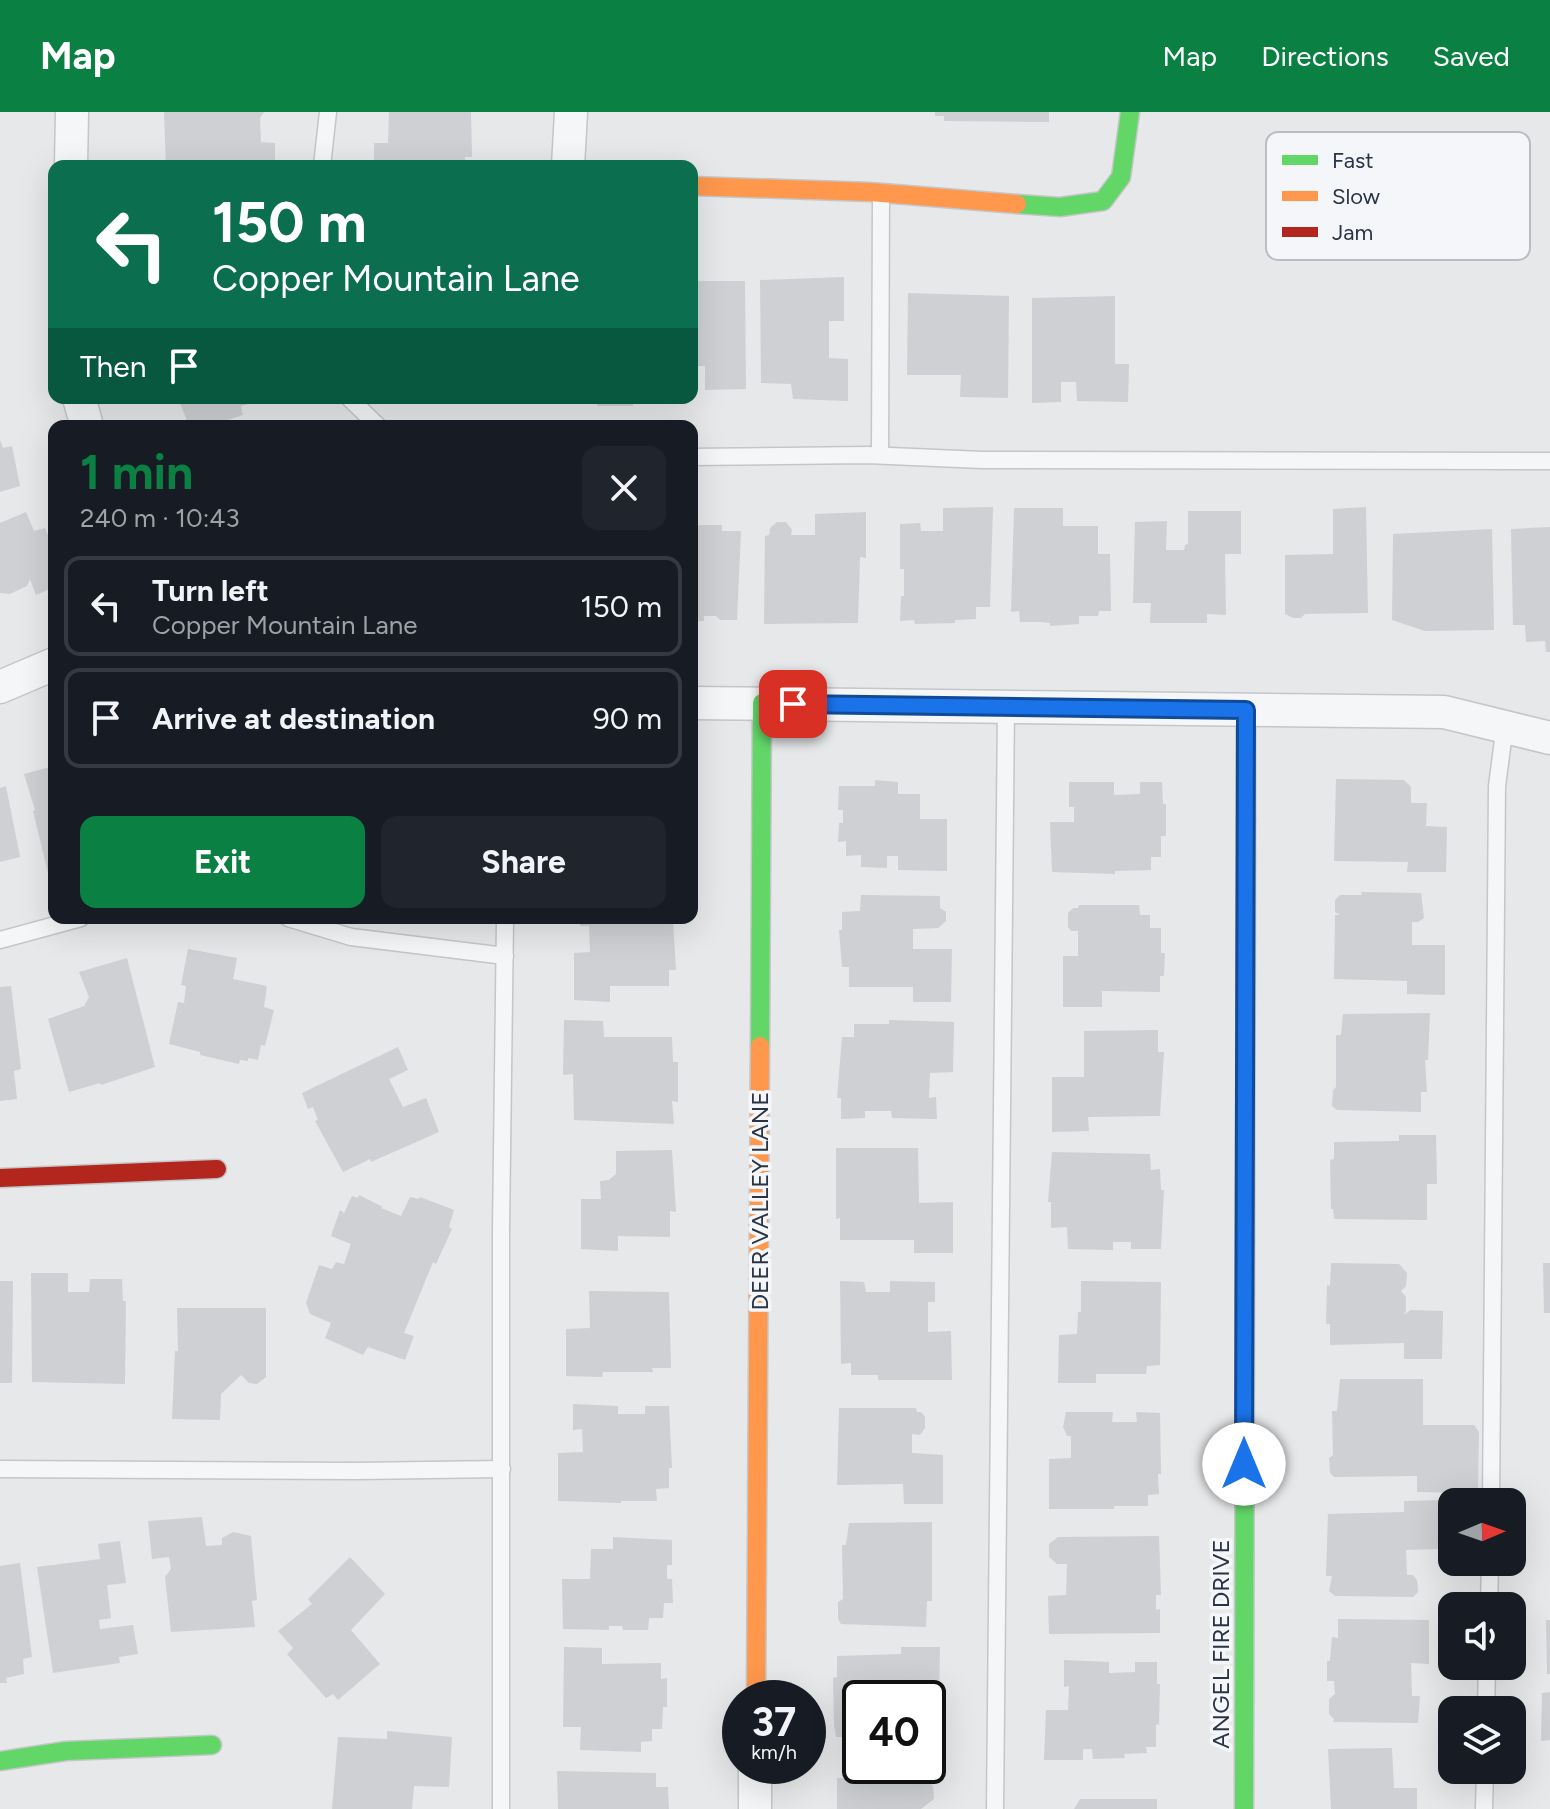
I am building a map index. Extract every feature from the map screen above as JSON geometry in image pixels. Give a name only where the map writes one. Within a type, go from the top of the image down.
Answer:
[{"type":"street","points":[[71,160],[72,112]]},
{"type":"street","points":[[568,160],[571,112]]},
{"type":"street","points":[[698,186],[876,192],[1060,207],[1103,201],[1121,177],[1130,112]]},
{"type":"street","points":[[0,687],[48,667]]},
{"type":"street","points":[[698,703],[1444,712],[1550,738]]},
{"type":"street","name":"DEER VALLEY LANE","points":[[756,1680],[762,703]]},
{"type":"street","name":"ANGEL FIRE DRIVE","points":[[1244,1809],[1246,710]]},
{"type":"street","points":[[0,1178],[217,1169]]},
{"type":"street","points":[[0,1761],[66,1751],[212,1745]]},
{"type":"street","points":[[755,1784],[755,1809]]},
{"type":"lane","points":[[323,160],[328,112]]},
{"type":"lane","points":[[876,192],[880,455]]},
{"type":"lane","points":[[355,404],[372,420]]},
{"type":"lane","points":[[698,457],[880,455],[982,460],[1550,461]]},
{"type":"lane","points":[[995,1809],[1006,707]]},
{"type":"lane","points":[[1491,1488],[1497,786],[1505,725]]},
{"type":"lane","points":[[0,940],[59,924]]},
{"type":"lane","points":[[308,924],[351,937],[505,956]]},
{"type":"lane","points":[[501,1809],[501,1230],[505,924]]},
{"type":"lane","points":[[0,1469],[502,1469]]},
{"type":"lane","points":[[1484,1809],[1485,1784]]},
{"type":"building","points":[[164,112],[264,112],[260,118],[261,142],[275,143],[275,160],[166,160]]},
{"type":"building","points":[[389,112],[471,112],[472,157],[465,157],[465,160],[374,160],[374,143],[388,143]]},
{"type":"building","points":[[935,112],[1049,112],[1049,122],[944,121],[944,116],[935,116]]},
{"type":"building","points":[[844,277],[844,321],[829,321],[829,358],[848,359],[848,401],[793,399],[791,384],[761,383],[760,280]]},
{"type":"building","points":[[698,281],[745,281],[746,389],[705,390],[705,366],[698,366]]},
{"type":"building","points":[[908,293],[1009,296],[1008,398],[960,397],[961,375],[907,375]]},
{"type":"building","points":[[1115,296],[1115,364],[1129,364],[1128,402],[1077,401],[1076,382],[1061,382],[1061,402],[1032,403],[1032,298]]},
{"type":"building","points":[[180,404],[248,404],[241,406],[243,415],[227,420],[187,420]]},
{"type":"building","points":[[597,404],[633,404],[633,406]]},
{"type":"building","points":[[0,440],[3,448],[12,446],[20,486],[0,492]]},
{"type":"building","points":[[993,507],[990,607],[976,607],[976,619],[955,620],[955,623],[915,624],[914,620],[900,621],[904,569],[900,569],[900,524],[920,523],[921,531],[943,531],[943,508]]},
{"type":"building","points":[[1366,507],[1368,613],[1305,614],[1301,618],[1285,614],[1285,555],[1333,554],[1333,509]]},
{"type":"building","points":[[1014,508],[1063,508],[1063,526],[1098,526],[1098,554],[1110,554],[1111,611],[1099,611],[1098,616],[1079,616],[1079,624],[1050,626],[1050,623],[1020,622],[1019,611],[1011,612]]},
{"type":"building","points":[[1188,511],[1241,511],[1241,554],[1225,554],[1226,615],[1207,614],[1207,623],[1150,623],[1151,603],[1133,603],[1135,522],[1167,521],[1166,550],[1184,550],[1188,544]]},
{"type":"building","points":[[26,512],[34,531],[45,528],[48,535],[48,590],[36,595],[30,579],[27,586],[10,594],[0,593],[0,523]]},
{"type":"building","points":[[866,512],[866,558],[860,557],[858,623],[764,624],[765,536],[769,535],[770,528],[777,522],[786,522],[792,530],[791,535],[815,535],[815,514]]},
{"type":"building","points":[[698,525],[722,525],[722,531],[741,531],[737,620],[704,616],[704,621],[698,621]]},
{"type":"building","points":[[1550,527],[1550,652],[1546,652],[1545,641],[1526,642],[1525,625],[1513,625],[1511,529]]},
{"type":"building","points":[[1492,529],[1494,630],[1425,631],[1392,620],[1393,534]]},
{"type":"building","points":[[48,768],[48,873],[35,810],[24,774]]},
{"type":"building","points":[[1336,779],[1404,780],[1411,787],[1411,803],[1427,803],[1426,826],[1447,827],[1446,872],[1407,872],[1408,862],[1334,861]]},
{"type":"building","points":[[875,780],[898,782],[898,794],[920,794],[920,819],[947,819],[947,871],[898,870],[898,856],[887,856],[887,868],[861,867],[861,855],[846,856],[846,841],[838,842],[839,823],[843,823],[843,810],[838,810],[839,786],[875,786]]},
{"type":"building","points":[[1069,782],[1114,782],[1114,795],[1140,794],[1140,782],[1162,782],[1166,836],[1161,836],[1161,857],[1151,857],[1151,870],[1115,871],[1115,874],[1052,872],[1050,822],[1074,822],[1074,807],[1069,807]]},
{"type":"building","points":[[6,786],[20,857],[0,862],[0,788]]},
{"type":"building","points":[[1361,892],[1421,893],[1424,918],[1412,922],[1412,945],[1445,945],[1445,995],[1407,994],[1407,981],[1334,979],[1335,915],[1340,915],[1335,912],[1335,900],[1340,895],[1362,895]]},
{"type":"building","points":[[861,895],[940,896],[940,908],[946,912],[946,921],[938,928],[913,929],[913,949],[952,949],[951,1002],[913,1002],[913,987],[849,987],[849,967],[842,967],[839,930],[842,930],[842,912],[860,911]]},
{"type":"building","points":[[1079,905],[1139,905],[1140,915],[1150,915],[1150,928],[1161,928],[1161,953],[1165,953],[1160,992],[1102,991],[1102,1007],[1063,1007],[1063,956],[1078,956],[1078,931],[1071,931],[1068,927],[1068,913]]},
{"type":"building","points":[[673,924],[676,970],[669,970],[669,986],[610,986],[610,1002],[574,1000],[574,953],[590,952],[589,926],[581,926]]},
{"type":"building","points":[[188,949],[237,958],[233,979],[267,986],[264,1007],[274,1010],[265,1046],[261,1045],[258,1060],[248,1058],[248,1061],[240,1060],[239,1064],[169,1044],[178,1002],[184,1003],[186,986],[181,985]]},
{"type":"building","points":[[127,958],[155,1067],[69,1092],[48,1019],[84,1006],[89,997],[79,972]]},
{"type":"building","points":[[11,986],[21,1069],[14,1071],[17,1099],[0,1101],[0,987]]},
{"type":"building","points":[[1430,1013],[1428,1060],[1425,1060],[1427,1092],[1421,1092],[1421,1112],[1337,1110],[1332,1106],[1336,1087],[1336,1035],[1341,1035],[1343,1014]]},
{"type":"building","points":[[564,1020],[603,1021],[604,1037],[672,1037],[673,1062],[678,1062],[678,1102],[672,1101],[674,1124],[574,1120],[573,1074],[563,1075]]},
{"type":"building","points":[[889,1020],[954,1022],[953,1072],[930,1073],[929,1098],[936,1097],[937,1119],[892,1118],[891,1111],[865,1111],[865,1118],[841,1119],[841,1098],[837,1098],[842,1037],[854,1037],[854,1024],[889,1024]]},
{"type":"building","points":[[1158,1030],[1158,1052],[1164,1052],[1160,1116],[1088,1117],[1089,1131],[1052,1132],[1052,1077],[1084,1077],[1084,1031]]},
{"type":"building","points":[[398,1047],[408,1070],[389,1079],[403,1107],[426,1098],[439,1132],[343,1172],[315,1121],[318,1120],[313,1107],[308,1109],[302,1093]]},
{"type":"building","points":[[1399,1135],[1436,1135],[1437,1184],[1427,1184],[1427,1220],[1334,1219],[1330,1160],[1334,1159],[1334,1142],[1399,1141]]},
{"type":"building","points":[[836,1148],[918,1148],[919,1203],[953,1202],[953,1253],[914,1253],[914,1240],[840,1240],[840,1218],[836,1219]]},
{"type":"building","points":[[672,1150],[676,1212],[670,1211],[670,1237],[618,1236],[618,1251],[581,1249],[581,1199],[601,1199],[600,1181],[609,1180],[616,1174],[616,1151]]},
{"type":"building","points":[[1052,1152],[1150,1154],[1151,1170],[1160,1169],[1161,1190],[1164,1190],[1161,1249],[1131,1249],[1131,1242],[1113,1242],[1113,1250],[1068,1249],[1067,1227],[1051,1228],[1051,1202],[1048,1202]]},
{"type":"building","points":[[359,1195],[401,1216],[410,1197],[420,1197],[454,1210],[449,1227],[452,1229],[436,1264],[433,1262],[404,1333],[414,1336],[405,1360],[368,1347],[363,1355],[325,1338],[331,1323],[310,1314],[306,1303],[319,1265],[332,1269],[336,1262],[344,1264],[351,1244],[331,1236],[340,1210],[344,1213],[352,1196],[358,1198]]},
{"type":"building","points":[[1331,1263],[1399,1264],[1407,1273],[1406,1286],[1401,1291],[1406,1297],[1403,1315],[1411,1310],[1443,1311],[1442,1359],[1404,1359],[1404,1343],[1330,1345],[1330,1324],[1326,1324]]},
{"type":"building","points":[[1543,1263],[1550,1263],[1550,1313],[1544,1313]]},
{"type":"building","points":[[31,1273],[68,1273],[68,1292],[89,1292],[90,1279],[122,1279],[123,1301],[126,1301],[125,1384],[32,1382]]},
{"type":"building","points":[[0,1281],[13,1281],[12,1383],[0,1383]]},
{"type":"building","points":[[840,1281],[864,1282],[866,1292],[890,1292],[890,1281],[935,1282],[935,1302],[928,1302],[928,1332],[951,1331],[952,1380],[878,1380],[878,1375],[851,1375],[851,1363],[841,1364]]},
{"type":"building","points":[[1081,1281],[1161,1282],[1160,1365],[1147,1366],[1146,1374],[1096,1374],[1096,1383],[1058,1383],[1059,1335],[1077,1334]]},
{"type":"building","points":[[589,1291],[669,1292],[671,1368],[652,1368],[653,1372],[603,1372],[602,1377],[566,1376],[566,1329],[590,1328]]},
{"type":"building","points":[[177,1308],[266,1308],[266,1377],[257,1384],[249,1383],[241,1375],[221,1394],[220,1420],[172,1419],[175,1351],[178,1351]]},
{"type":"building","points":[[1340,1379],[1423,1379],[1423,1425],[1474,1425],[1479,1432],[1478,1488],[1438,1488],[1438,1492],[1417,1492],[1417,1476],[1334,1477],[1330,1473],[1329,1458],[1333,1455],[1332,1411],[1337,1411]]},
{"type":"building","points":[[573,1404],[618,1406],[618,1414],[645,1414],[645,1406],[669,1406],[672,1468],[669,1468],[669,1488],[656,1489],[657,1501],[558,1501],[558,1453],[583,1452],[582,1429],[573,1430]]},
{"type":"building","points":[[839,1408],[916,1408],[917,1412],[921,1412],[925,1417],[925,1428],[920,1435],[912,1434],[912,1453],[943,1455],[943,1504],[904,1504],[903,1484],[837,1485]]},
{"type":"building","points":[[1066,1412],[1113,1412],[1112,1422],[1137,1422],[1136,1412],[1160,1413],[1159,1494],[1148,1495],[1148,1506],[1049,1509],[1049,1459],[1071,1458],[1071,1436],[1067,1436],[1063,1427]]},
{"type":"building","points":[[1438,1500],[1438,1549],[1406,1550],[1407,1575],[1413,1575],[1417,1580],[1418,1592],[1413,1597],[1335,1596],[1329,1591],[1332,1576],[1326,1576],[1328,1514],[1404,1512],[1404,1501]]},
{"type":"building","points":[[202,1517],[206,1546],[222,1545],[222,1538],[233,1532],[251,1536],[257,1600],[252,1601],[255,1627],[171,1632],[165,1577],[171,1569],[169,1557],[152,1559],[148,1521]]},
{"type":"building","points":[[932,1522],[932,1601],[927,1601],[926,1627],[841,1624],[838,1602],[843,1599],[842,1545],[846,1545],[849,1523]]},
{"type":"building","points":[[1159,1536],[1161,1595],[1156,1595],[1156,1610],[1160,1609],[1160,1633],[1049,1634],[1048,1596],[1066,1595],[1067,1564],[1057,1564],[1049,1557],[1049,1544],[1058,1537]]},
{"type":"building","points":[[613,1537],[672,1540],[672,1565],[667,1565],[667,1579],[672,1579],[673,1603],[664,1603],[663,1618],[649,1618],[648,1630],[623,1630],[622,1626],[609,1626],[609,1630],[563,1629],[562,1579],[590,1579],[591,1549],[613,1549]]},
{"type":"building","points":[[120,1541],[126,1583],[107,1585],[111,1618],[99,1620],[100,1629],[133,1625],[138,1654],[119,1657],[120,1663],[53,1673],[37,1567],[100,1559],[98,1544]]},
{"type":"building","points":[[350,1557],[385,1594],[351,1630],[380,1664],[338,1700],[333,1694],[326,1698],[287,1654],[293,1648],[278,1631],[312,1604],[308,1599]]},
{"type":"building","points":[[20,1563],[32,1657],[23,1659],[24,1674],[6,1678],[7,1683],[0,1683],[0,1566]]},
{"type":"building","points":[[1338,1619],[1429,1620],[1429,1664],[1411,1663],[1412,1696],[1420,1696],[1418,1723],[1333,1722],[1329,1714],[1329,1699],[1335,1694],[1334,1681],[1327,1681],[1327,1661],[1330,1661],[1332,1637],[1338,1638]]},
{"type":"building","points":[[1546,1620],[1550,1620],[1550,1674],[1547,1674]]},
{"type":"building","points":[[564,1647],[602,1648],[602,1664],[661,1663],[661,1679],[667,1678],[667,1707],[663,1707],[662,1729],[652,1729],[652,1741],[641,1742],[641,1752],[580,1750],[581,1727],[563,1727]]},
{"type":"building","points":[[901,1647],[940,1647],[939,1680],[842,1680],[842,1737],[836,1737],[833,1678],[837,1677],[837,1656],[901,1654]]},
{"type":"building","points":[[1064,1660],[1109,1662],[1109,1673],[1135,1672],[1135,1662],[1157,1662],[1157,1684],[1160,1684],[1156,1747],[1146,1747],[1147,1753],[1124,1754],[1125,1758],[1093,1759],[1092,1749],[1083,1749],[1083,1760],[1044,1760],[1046,1710],[1068,1710],[1069,1686],[1064,1687]]},
{"type":"building","points":[[1550,1692],[1550,1740],[1541,1741],[1542,1693]]},
{"type":"building","points":[[387,1731],[452,1737],[449,1787],[414,1786],[412,1809],[332,1809],[338,1737],[387,1739]]},
{"type":"building","points":[[1392,1748],[1394,1788],[1417,1788],[1417,1809],[1331,1809],[1328,1749]]},
{"type":"building","points":[[557,1771],[656,1773],[656,1787],[668,1787],[669,1809],[558,1809]]},
{"type":"building","points":[[837,1778],[842,1778],[842,1784],[931,1784],[934,1799],[921,1809],[837,1809]]},
{"type":"building","points":[[1080,1799],[1157,1799],[1157,1809],[1074,1809]]},
{"type":"traffic: fast","points":[[1017,204],[1060,207],[1103,201],[1121,177],[1130,112]]},
{"type":"traffic: fast","points":[[760,1046],[762,703]]},
{"type":"traffic: fast","points":[[1246,710],[1246,821]]},
{"type":"traffic: fast","points":[[1244,1809],[1245,1241]]},
{"type":"traffic: fast","points":[[0,1761],[66,1751],[212,1745]]},
{"type":"traffic: slow","points":[[698,186],[870,192],[1017,204]]},
{"type":"traffic: slow","points":[[1245,1241],[1246,821]]},
{"type":"traffic: slow","points":[[756,1680],[760,1046]]},
{"type":"traffic: jam","points":[[0,1178],[217,1169]]},
{"type":"route","points":[[793,704],[1246,710],[1244,1464]]}]
